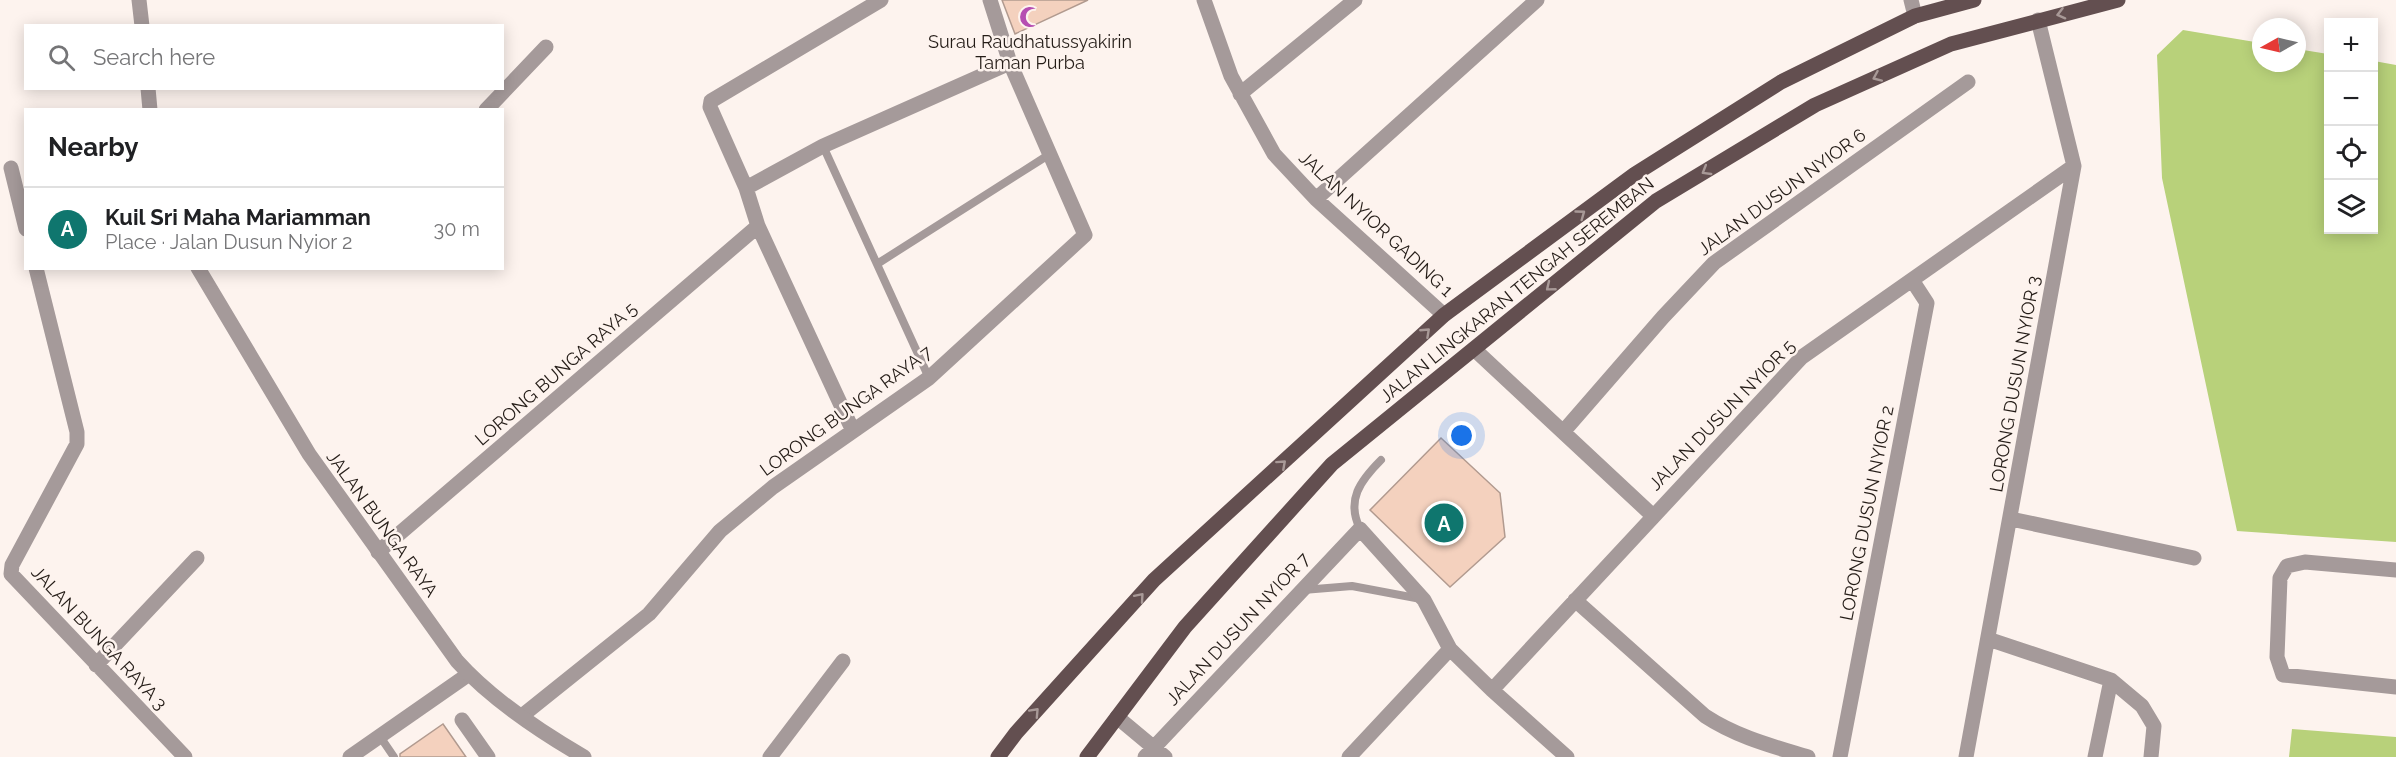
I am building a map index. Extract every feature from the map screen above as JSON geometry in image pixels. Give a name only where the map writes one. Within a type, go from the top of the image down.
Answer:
[{"type":"main road","name":"JALAN LINGKARAN TENGAH SEREMBAN","points":[[998,757],[1016,733],[1154,580],[1444,315],[1635,174],[1781,82],[1915,16],[1974,0]]},
{"type":"main road","name":"JALAN LINGKARAN TENGAH SEREMBAN","points":[[1087,757],[1185,627],[1332,464],[1656,201],[1815,105],[1952,45],[2118,0]]},
{"type":"street","points":[[139,0],[142,24]]},
{"type":"street","points":[[853,431],[758,225],[747,188],[710,108],[711,100],[881,0]]},
{"type":"street","name":"LORONG BUNGA RAYA 7","points":[[523,715],[649,614],[720,531],[773,487],[929,378],[1085,235],[1010,63],[990,0]]},
{"type":"street","name":"JALAN NYIOR GADING 1","points":[[1204,0],[1231,76],[1274,154],[1316,199],[1444,315]]},
{"type":"street","points":[[1240,94],[1355,0]]},
{"type":"street","points":[[1316,199],[1538,0]]},
{"type":"street","points":[[1911,0],[1915,16]]},
{"type":"street","name":"LORONG DUSUN NYIOR 3","points":[[1966,757],[2074,166],[2038,20]]},
{"type":"street","points":[[488,108],[546,47]]},
{"type":"street","points":[[747,188],[823,146],[1010,63]]},
{"type":"street","name":"JALAN DUSUN NYIOR 6","points":[[1563,432],[1663,317],[1714,263],[1968,82]]},
{"type":"street","points":[[148,90],[150,108]]},
{"type":"street","name":"JALAN DUSUN NYIOR 5","points":[[1492,690],[1802,357],[2074,166]]},
{"type":"street","points":[[11,168],[24,221]]},
{"type":"street","name":"LORONG BUNGA RAYA 5","points":[[378,552],[758,225]]},
{"type":"street","name":"JALAN BUNGA RAYA 3","points":[[36,270],[77,432],[77,444],[12,565],[11,574],[185,757]]},
{"type":"street","name":"JALAN BUNGA RAYA","points":[[199,270],[309,454],[378,552],[469,674],[556,741],[584,757]]},
{"type":"street","name":"LORONG DUSUN NYIOR 2","points":[[1840,757],[1927,303],[1912,280]]},
{"type":"street","points":[[1474,349],[1652,516]]},
{"type":"street","points":[[2011,519],[2194,558]]},
{"type":"street","points":[[1360,529],[1424,600],[1450,649],[1567,757]]},
{"type":"street","name":"JALAN DUSUN NYIOR 7","points":[[1154,754],[1360,529]]},
{"type":"street","points":[[96,665],[197,558]]},
{"type":"street","points":[[2396,570],[2305,562],[2287,566],[2280,578],[2277,645],[2277,657],[2283,675],[2396,687]]},
{"type":"street","points":[[1575,600],[1705,716],[1723,728],[1751,740],[1808,757]]},
{"type":"street","points":[[1988,639],[2111,680],[2142,706],[2154,726],[2151,757]]},
{"type":"street","points":[[1349,757],[1450,649]]},
{"type":"street","points":[[770,757],[843,661]]},
{"type":"street","points":[[351,757],[379,735],[469,674]]},
{"type":"street","points":[[2095,757],[2111,680]]},
{"type":"street","points":[[1117,717],[1154,754]]},
{"type":"street","points":[[462,720],[488,757]]},
{"type":"lane","points":[[823,146],[929,378]]},
{"type":"lane","points":[[877,264],[1050,154]]},
{"type":"lane","points":[[1360,529],[1354,517],[1354,498],[1361,480],[1381,460]]},
{"type":"lane","points":[[1303,590],[1352,586],[1424,600]]},
{"type":"lane","points":[[379,735],[394,757]]},
{"type":"green space","points":[[2183,30],[2252,42],[2252,72],[2306,72],[2306,50],[2324,53],[2324,234],[2378,234],[2378,62],[2396,65],[2396,542],[2237,531],[2162,178],[2157,55]]},
{"type":"green space","points":[[2292,729],[2396,737],[2396,757],[2289,757]]},
{"type":"building","name":"Surau Raudhatussyakirin Taman Purba","points":[[1002,0],[1088,0],[1015,34]]},
{"type":"building","points":[[1441,438],[1500,493],[1505,537],[1450,587],[1370,510]]},
{"type":"building","points":[[443,724],[466,757],[400,757],[400,754]]},
{"type":"place","name":"Surau Raudhatussyakirin Taman Purba","points":[[1030,17]]},
{"type":"place","name":"Kuil Sri Maha Mariamman","points":[[1444,523]]}]
